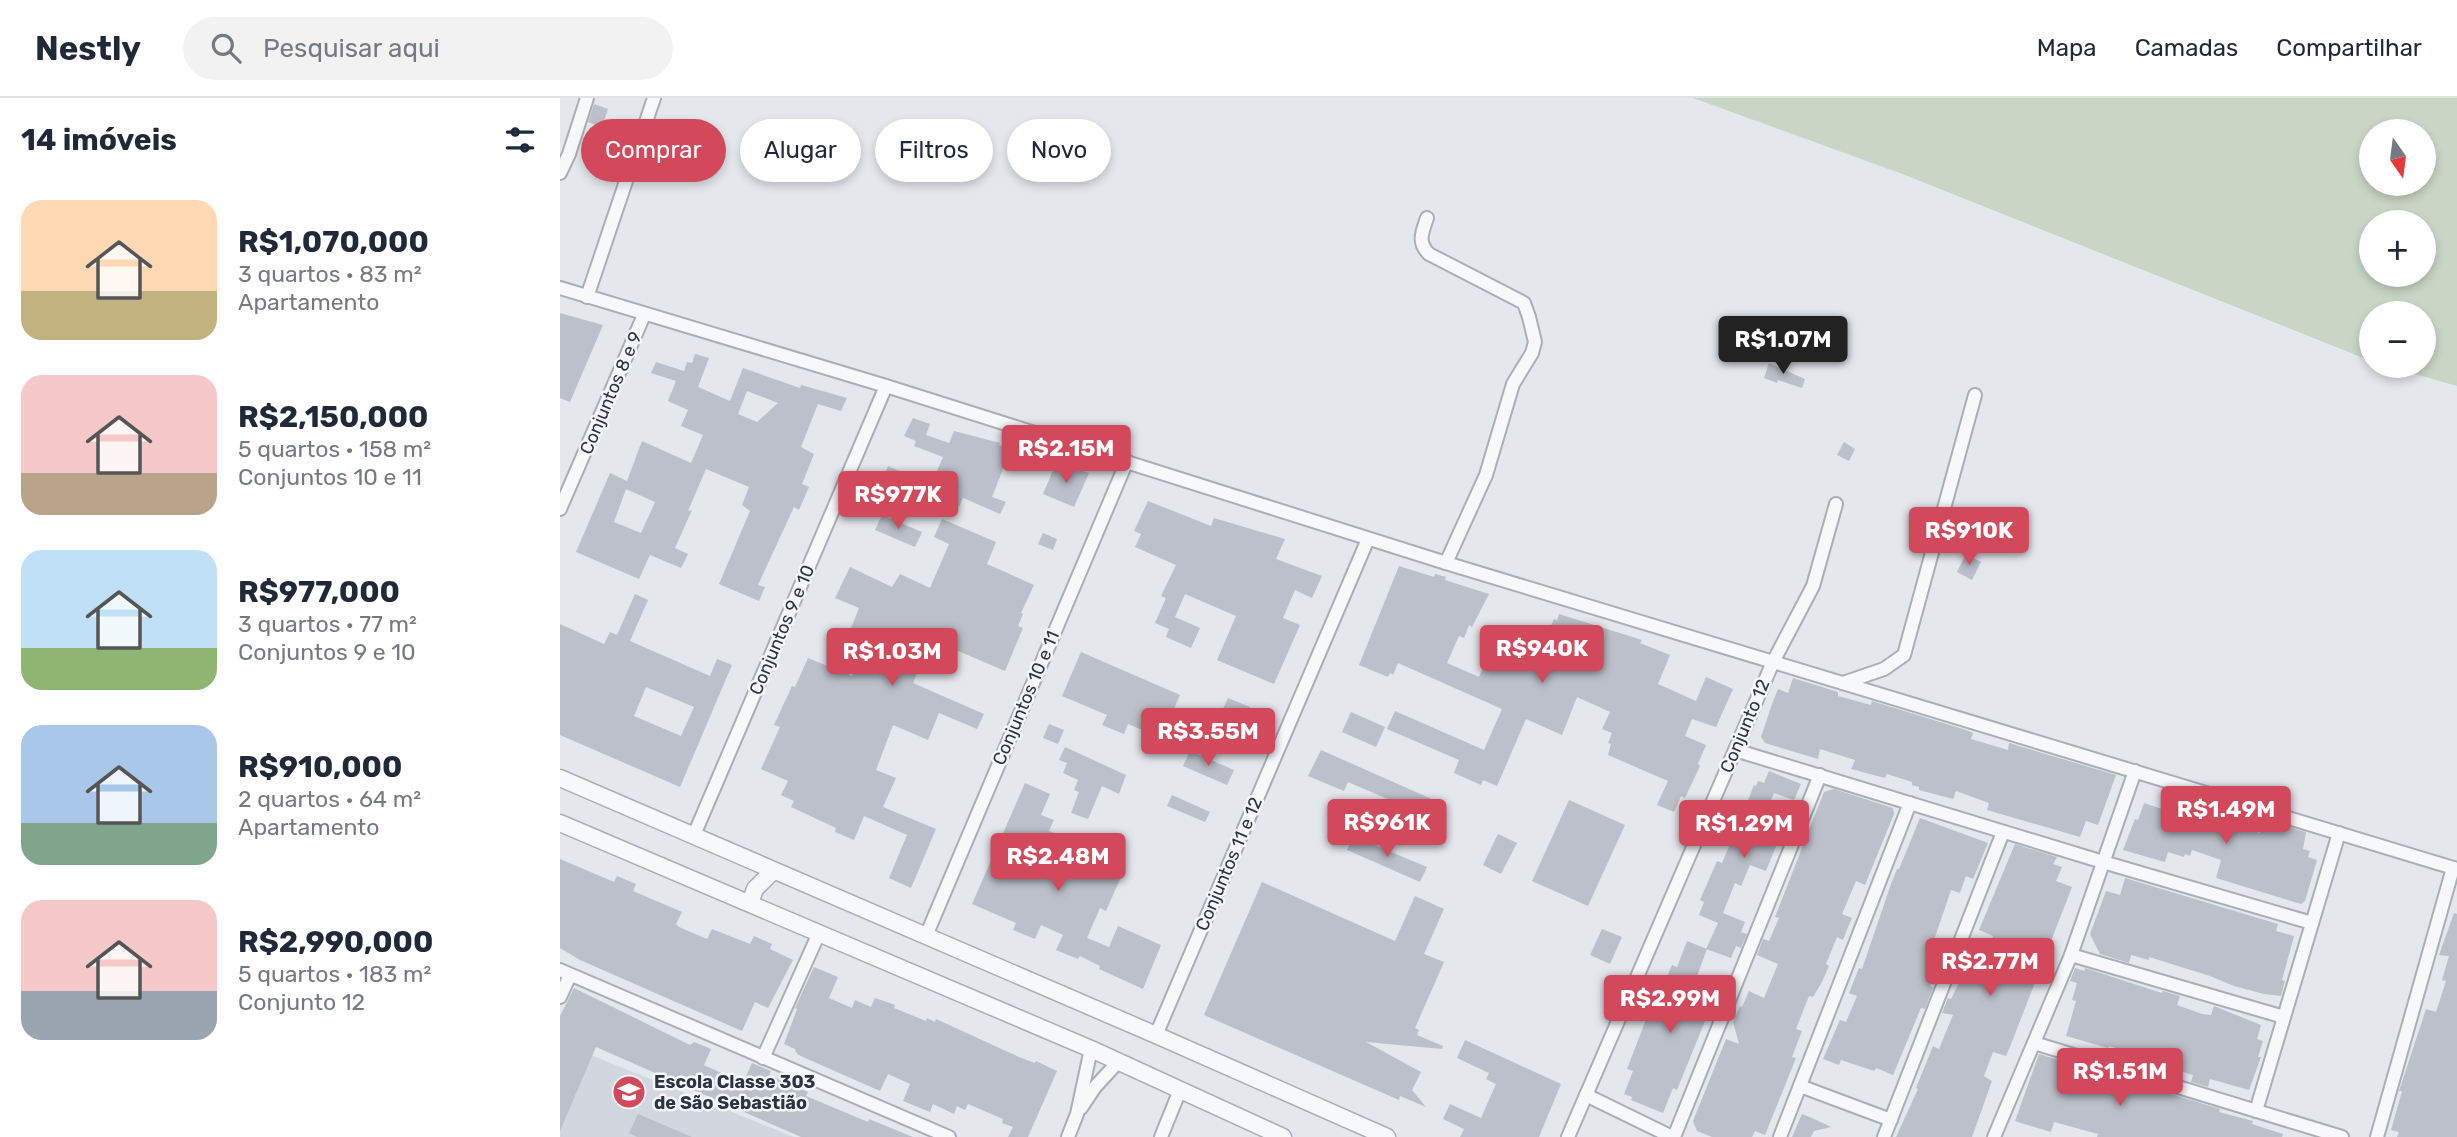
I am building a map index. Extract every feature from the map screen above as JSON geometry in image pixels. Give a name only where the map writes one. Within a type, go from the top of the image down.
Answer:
[{"type":"street","points":[[560,173],[587,98]]},
{"type":"street","points":[[587,297],[654,98]]},
{"type":"street","points":[[1427,218],[1420,238],[1429,254],[1524,303],[1535,342],[1532,353],[1513,384],[1486,475],[1447,563]]},
{"type":"street","points":[[560,289],[886,386],[1368,539],[2455,868],[2377,1137]]},
{"type":"street","name":"Conjuntos 8 e 9","points":[[560,509],[644,315]]},
{"type":"street","name":"Conjuntos 9 e 10","points":[[694,835],[886,386]]},
{"type":"street","points":[[1843,683],[1884,669],[1904,655],[1975,395]]},
{"type":"street","name":"Conjuntos 10 e 11","points":[[926,936],[1127,461]]},
{"type":"street","name":"Conjunto 12","points":[[1568,1137],[1773,662],[1813,586],[1836,504]]},
{"type":"street","name":"Conjuntos 11 e 12","points":[[1156,1035],[1368,539]]},
{"type":"street","points":[[1735,750],[2312,923]]},
{"type":"street","points":[[1994,1137],[2071,955],[2135,771]]},
{"type":"street","points":[[1586,1096],[1673,1137],[1820,775]]},
{"type":"street","points":[[560,778],[1387,1137]]},
{"type":"street","points":[[1780,1137],[1910,803]]},
{"type":"street","points":[[560,823],[1091,1049],[1283,1137]]},
{"type":"street","points":[[1884,1137],[2003,832]]},
{"type":"street","points":[[2256,1111],[2339,833]]},
{"type":"street","points":[[750,903],[755,889],[773,871]]},
{"type":"street","points":[[763,1058],[819,933]]},
{"type":"street","points":[[2071,955],[2284,1017]]},
{"type":"street","points":[[560,997],[565,972],[763,1058],[920,1131],[949,1137]]},
{"type":"street","points":[[2034,1043],[2256,1111],[2312,1133],[2342,1137]]},
{"type":"street","points":[[1068,1137],[1077,1114],[1091,1049]]},
{"type":"street","points":[[1077,1114],[1095,1087],[1118,1062]]},
{"type":"street","points":[[1800,1086],[1891,1120]]},
{"type":"street","points":[[1161,1137],[1180,1090]]},
{"type":"shaded area","name":"Escola Classe 303 de São Sebastião","points":[[591,1055],[794,1137],[560,1137],[560,1129]]},
{"type":"green space","points":[[1693,98],[2457,98],[2457,386],[2429,378],[2436,378],[2436,301],[2359,301],[2359,356],[1905,175]]},
{"type":"building","points":[[594,104],[608,109],[605,119],[589,119]]},
{"type":"building","points":[[560,313],[603,325],[570,402],[560,398]]},
{"type":"building","points":[[695,354],[709,358],[698,387],[730,401],[743,368],[800,388],[801,385],[847,398],[841,411],[818,404],[801,447],[814,454],[802,484],[809,487],[799,510],[794,507],[758,585],[765,587],[759,601],[719,584],[750,511],[742,505],[749,487],[706,469],[675,548],[688,554],[681,568],[650,555],[639,579],[576,552],[610,473],[627,481],[642,441],[691,463],[703,435],[681,426],[688,410],[668,401],[676,381],[651,373],[656,362],[684,371],[687,362],[692,363]],"holes":[[[747,391],[778,403],[757,422],[738,414]],[[626,489],[655,502],[641,533],[614,522]]]},
{"type":"building","points":[[1769,363],[1805,379],[1802,388],[1764,378]]},
{"type":"building","points":[[913,418],[930,424],[926,435],[949,443],[954,431],[1000,443],[999,445],[1011,449],[992,497],[1006,502],[1000,514],[963,498],[959,507],[927,494],[943,457],[914,446],[916,441],[904,436]]},
{"type":"building","points":[[1844,442],[1855,449],[1849,461],[1837,455]]},
{"type":"building","points":[[888,466],[917,479],[910,493],[882,480]]},
{"type":"building","points":[[1055,466],[1068,472],[1071,467],[1089,473],[1074,507],[1043,494]]},
{"type":"building","points":[[1148,501],[1211,526],[1214,518],[1285,539],[1276,559],[1322,576],[1312,598],[1295,590],[1283,618],[1300,625],[1274,684],[1217,660],[1236,616],[1185,594],[1175,617],[1200,628],[1191,648],[1166,637],[1169,629],[1155,623],[1166,598],[1161,596],[1176,565],[1135,547],[1141,534],[1134,531]]},
{"type":"building","points":[[882,515],[922,532],[915,547],[875,530]]},
{"type":"building","points":[[942,519],[996,542],[987,564],[1034,585],[1021,613],[1023,614],[1018,626],[1023,628],[1005,671],[916,633],[904,662],[919,668],[913,683],[984,714],[977,729],[939,713],[928,740],[893,725],[876,770],[896,778],[883,807],[936,829],[911,888],[889,878],[907,835],[864,816],[854,840],[835,832],[836,828],[791,807],[794,801],[781,795],[788,781],[761,769],[780,727],[774,725],[808,658],[852,676],[870,636],[851,628],[859,608],[835,598],[850,567],[892,587],[900,574],[930,588],[949,544],[934,537]]},
{"type":"building","points":[[1043,533],[1057,539],[1053,550],[1038,544]]},
{"type":"building","points":[[1966,554],[1981,562],[1972,580],[1957,572]]},
{"type":"building","points":[[1399,566],[1434,577],[1435,574],[1446,577],[1445,580],[1489,594],[1472,627],[1469,625],[1464,638],[1459,636],[1447,663],[1479,677],[1491,650],[1532,668],[1554,619],[1557,620],[1559,614],[1642,640],[1640,643],[1670,655],[1658,684],[1696,701],[1706,677],[1733,689],[1716,727],[1692,719],[1685,736],[1706,745],[1698,764],[1700,766],[1685,798],[1681,796],[1674,812],[1657,805],[1668,781],[1608,755],[1611,744],[1608,743],[1612,733],[1602,729],[1610,712],[1577,697],[1562,735],[1526,719],[1497,786],[1483,780],[1481,785],[1454,773],[1459,760],[1387,729],[1395,711],[1484,750],[1502,709],[1398,663],[1393,675],[1390,673],[1388,677],[1359,665]]},
{"type":"building","points":[[635,594],[648,600],[630,641],[710,676],[717,659],[732,665],[680,787],[560,735],[560,624],[604,644],[610,632],[617,635]],"holes":[[[646,687],[694,707],[681,736],[634,716]]]},
{"type":"building","points":[[1081,652],[1180,695],[1161,738],[1128,724],[1124,734],[1102,725],[1107,715],[1062,696]]},
{"type":"building","points":[[1793,678],[1838,692],[1838,696],[1871,705],[1872,701],[1966,730],[1973,733],[1971,739],[2008,750],[2009,743],[2116,775],[2098,825],[2086,821],[2080,837],[1987,810],[1989,803],[1956,791],[1953,799],[1919,790],[1912,782],[1887,774],[1885,778],[1851,769],[1855,760],[1820,749],[1818,759],[1765,743],[1761,737],[1778,689],[1788,693]]},
{"type":"building","points":[[1228,698],[1250,707],[1243,723],[1249,725],[1244,737],[1216,724]]},
{"type":"building","points":[[1351,712],[1385,727],[1376,747],[1342,732]]},
{"type":"building","points":[[1049,724],[1064,730],[1058,744],[1043,738]]},
{"type":"building","points":[[1065,747],[1126,775],[1119,794],[1102,786],[1088,819],[1071,813],[1079,792],[1074,790],[1078,780],[1063,773],[1067,763],[1059,760]]},
{"type":"building","points":[[1321,750],[1434,800],[1427,816],[1348,782],[1344,791],[1308,776]]},
{"type":"building","points":[[1190,751],[1234,770],[1227,785],[1183,766]]},
{"type":"building","points":[[1769,771],[1801,784],[1794,800],[1774,793],[1763,819],[1784,827],[1766,871],[1750,865],[1741,886],[1735,883],[1723,913],[1745,922],[1741,932],[1747,934],[1741,948],[1736,946],[1731,958],[1706,949],[1718,923],[1699,915],[1704,902],[1700,900],[1717,861],[1722,863],[1733,837],[1729,835],[1740,809],[1744,811],[1754,785],[1756,786],[1758,781],[1764,783]]},
{"type":"building","points":[[1025,783],[1050,794],[1041,815],[1054,820],[1049,831],[1077,843],[1071,855],[1121,877],[1106,911],[1100,908],[1087,938],[1109,947],[1118,926],[1161,945],[1143,989],[1099,969],[1100,966],[1080,956],[1078,959],[1056,950],[1063,935],[1041,925],[1035,939],[1013,930],[1016,923],[972,904]]},
{"type":"building","points":[[1834,789],[1893,808],[1894,814],[1865,885],[1856,881],[1842,914],[1852,918],[1843,940],[1837,937],[1822,982],[1813,997],[1809,996],[1796,1029],[1802,1031],[1792,1057],[1796,1058],[1765,1135],[1755,1131],[1752,1137],[1712,1137],[1697,1131],[1693,1121],[1726,1039],[1739,1044],[1733,1022],[1740,1006],[1742,1007],[1749,991],[1764,998],[1778,964],[1757,955],[1763,939],[1769,941],[1779,918],[1775,917],[1824,792]]},
{"type":"building","points":[[2167,791],[2234,811],[2231,825],[2260,833],[2264,820],[2306,832],[2303,849],[2310,851],[2308,857],[2317,860],[2305,901],[2301,904],[2216,878],[2221,860],[2192,850],[2190,856],[2185,854],[2184,857],[2168,852],[2165,862],[2123,850],[2144,803],[2162,809]]},
{"type":"building","points":[[1172,795],[1210,812],[1205,822],[1167,806]]},
{"type":"building","points":[[1569,800],[1625,825],[1588,906],[1532,881]]},
{"type":"building","points":[[1920,818],[1988,843],[1973,879],[1966,876],[1960,893],[1951,890],[1934,940],[1941,943],[1934,960],[1940,962],[1930,986],[1933,988],[1925,1009],[1921,1008],[1893,1075],[1841,1060],[1839,1065],[1823,1059],[1840,1020],[1846,1022],[1857,996],[1849,993],[1859,968],[1862,969],[1891,884]]},
{"type":"building","points":[[1498,834],[1517,843],[1501,874],[1483,865]]},
{"type":"building","points":[[1353,836],[1427,867],[1420,882],[1347,850]]},
{"type":"building","points":[[2015,844],[2057,857],[2053,864],[2062,867],[2056,881],[2072,887],[2013,1039],[2006,1056],[1993,1052],[1984,1076],[1992,1081],[1972,1137],[1896,1137],[1918,1089],[1916,1088],[1933,1046],[1939,1049],[1953,1015],[1942,1013],[1948,998],[1951,999],[1967,967],[1979,972],[1991,947],[1989,946],[1993,936],[1979,930]]},
{"type":"building","points":[[560,859],[614,882],[617,876],[636,884],[633,891],[682,912],[676,924],[679,927],[707,939],[712,929],[750,944],[754,936],[772,944],[770,949],[793,960],[768,1008],[755,1002],[742,1031],[580,960],[560,948]]},
{"type":"building","points":[[2125,878],[2278,924],[2276,931],[2294,936],[2282,980],[2285,981],[2281,996],[2234,986],[2149,957],[2149,960],[2131,955],[2129,963],[2100,954],[2090,934],[2106,891],[2120,895]]},
{"type":"building","points":[[1262,882],[1395,941],[1415,896],[1444,909],[1424,954],[1444,962],[1415,1028],[1419,1030],[1417,1035],[1443,1046],[1442,1049],[1366,1042],[1421,1072],[1412,1090],[1426,1107],[1400,1096],[1399,1100],[1204,1015]]},
{"type":"building","points":[[2454,913],[2457,914],[2457,1137],[2397,1137],[2399,1132],[2391,1130],[2402,1091],[2399,1091],[2426,1009],[2436,1012],[2446,981],[2442,980],[2449,956],[2439,955]]},
{"type":"building","points":[[1602,929],[1622,937],[1610,964],[1590,955]]},
{"type":"building","points":[[1687,941],[1707,949],[1697,976],[1711,984],[1701,1008],[1709,1011],[1677,1090],[1673,1088],[1663,1113],[1631,1100],[1632,1097],[1624,1094],[1633,1071],[1627,1069],[1647,1017],[1650,1017],[1656,1003],[1667,1007],[1676,983],[1666,979],[1672,965],[1677,967]]},
{"type":"building","points":[[814,967],[838,977],[829,998],[852,1008],[855,1000],[871,1007],[875,998],[926,1021],[927,1018],[935,1022],[936,1019],[1019,1057],[1035,1063],[1036,1061],[1057,1071],[1028,1137],[1008,1137],[1013,1127],[1002,1123],[1003,1119],[968,1104],[965,1110],[957,1106],[954,1114],[933,1104],[930,1112],[903,1101],[910,1084],[888,1074],[880,1091],[803,1057],[784,1044],[797,1009],[795,1008]]},
{"type":"building","points":[[2075,968],[2084,971],[2085,968],[2162,993],[2163,991],[2180,996],[2177,1005],[2202,1014],[2211,1015],[2214,1006],[2261,1025],[2257,1039],[2263,1041],[2258,1057],[2261,1057],[2249,1090],[2210,1079],[2208,1087],[2191,1082],[2193,1075],[2159,1065],[2160,1061],[2066,1036],[2076,1001],[2072,1000],[2077,983],[2070,981]]},
{"type":"building","points":[[574,988],[690,1045],[694,1042],[711,1049],[704,1065],[743,1083],[752,1063],[771,1071],[769,1075],[808,1092],[806,1096],[913,1137],[801,1137],[596,1047],[560,1131],[560,1016]]},
{"type":"building","points":[[1465,1040],[1561,1084],[1539,1137],[1460,1137],[1464,1129],[1443,1119],[1450,1104],[1481,1118],[1496,1084],[1486,1079],[1489,1073],[1457,1058]]},
{"type":"building","points":[[2039,1054],[2092,1070],[2091,1074],[2141,1089],[2145,1086],[2220,1109],[2219,1112],[2253,1121],[2252,1124],[2283,1134],[2282,1137],[2097,1137],[2098,1134],[2054,1122],[2051,1132],[2015,1121]]},
{"type":"building","points":[[638,1114],[692,1137],[637,1137],[629,1133]]},
{"type":"building","points":[[1802,1114],[1831,1127],[1814,1131],[1811,1137],[1792,1137]]},
{"type":"place","name":"Escola Classe 303 de São Sebastião","points":[[629,1092]]}]
